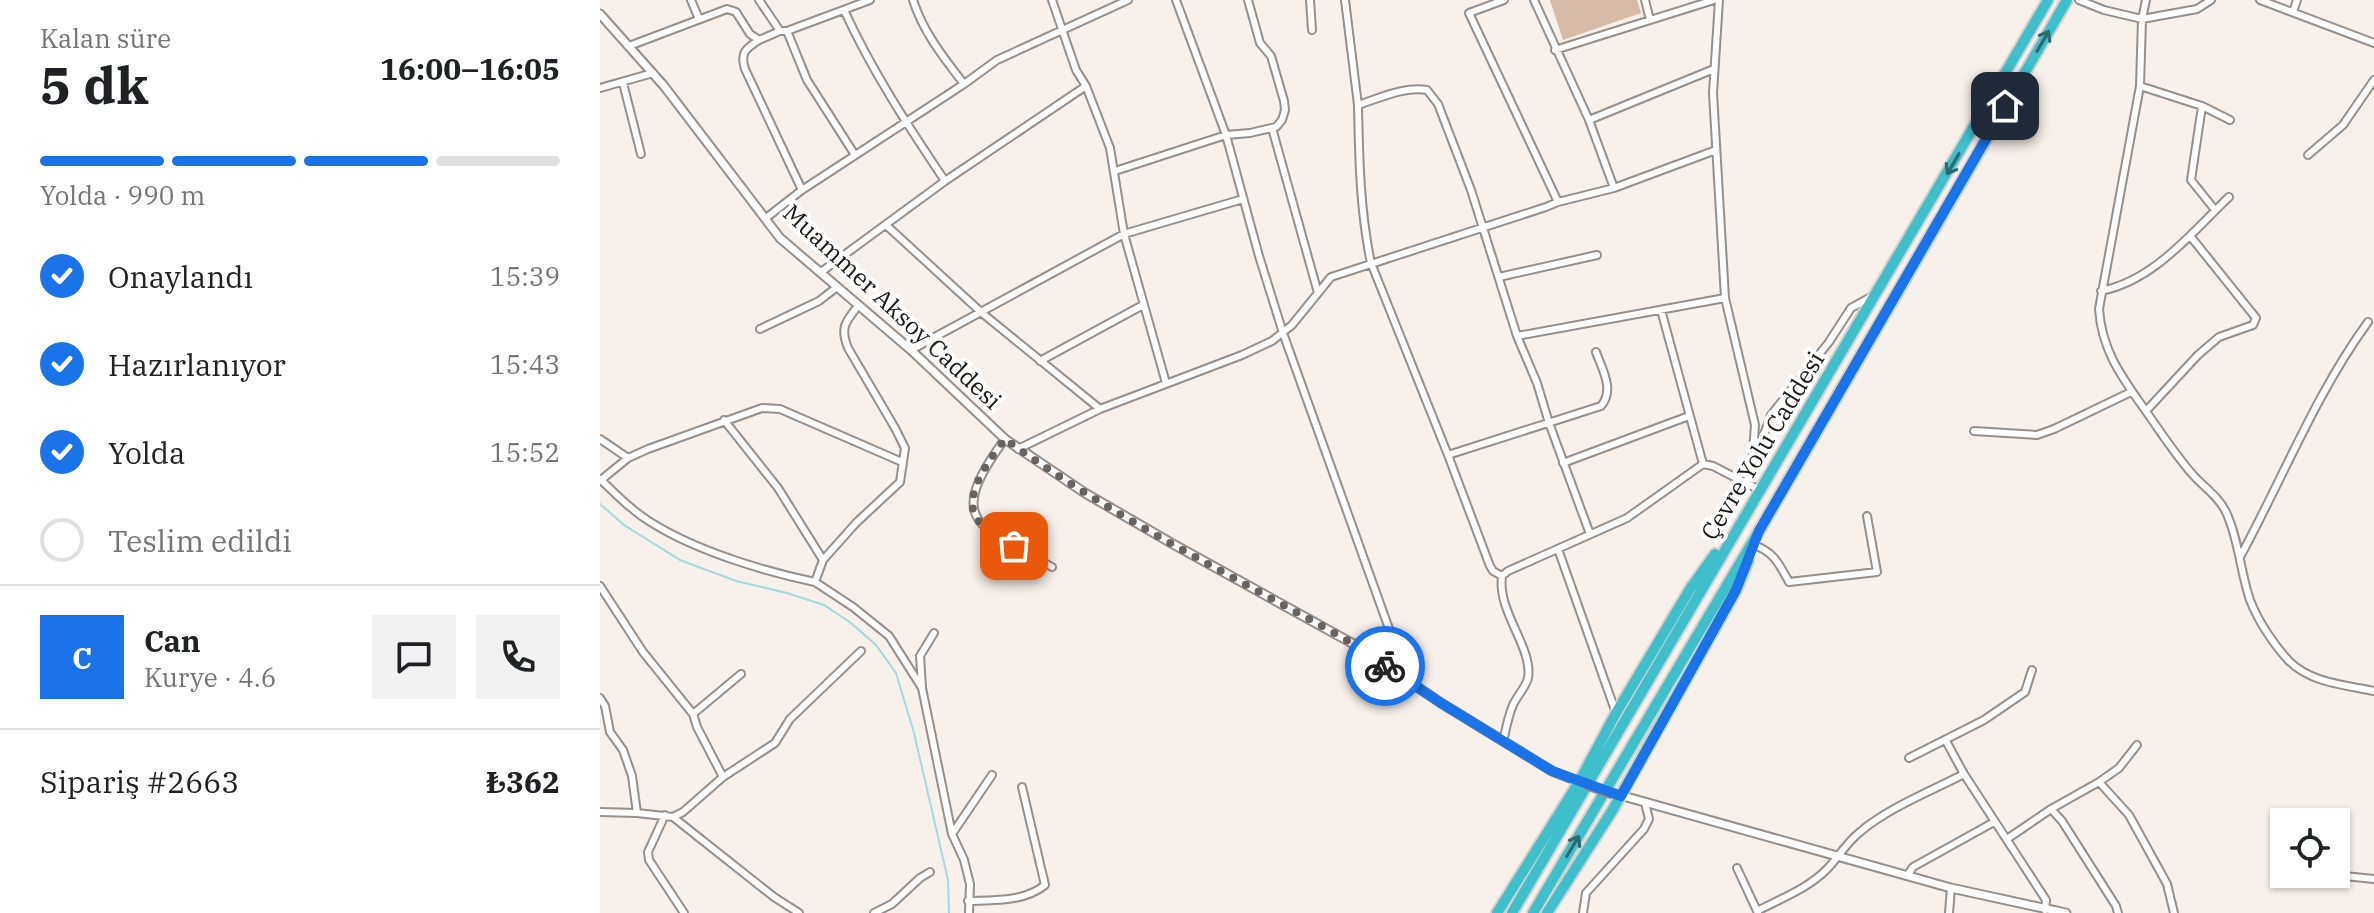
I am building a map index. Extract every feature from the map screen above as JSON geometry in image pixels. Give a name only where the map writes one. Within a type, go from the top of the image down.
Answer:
[{"type":"highway","name":"Çevre Yolu Caddesi","points":[[1512,913],[2048,0]]},
{"type":"highway","name":"Çevre Yolu Caddesi","points":[[1533,913],[2067,0]]},
{"type":"highway","points":[[1497,913],[1582,783],[1616,713],[1690,589],[1760,490]]},
{"type":"highway","points":[[1547,913],[1736,590],[1759,531]]},
{"type":"street","points":[[691,0],[699,19]]},
{"type":"street","points":[[759,0],[783,31],[807,80],[855,155]]},
{"type":"street","points":[[802,190],[745,69],[742,58],[745,49],[759,40],[870,0]]},
{"type":"street","points":[[913,0],[936,47],[964,84]]},
{"type":"street","points":[[1052,0],[1076,70],[1086,86],[1110,148],[1124,234],[1166,383]]},
{"type":"street","points":[[766,218],[802,190],[1011,52],[1128,0]]},
{"type":"street","points":[[1176,0],[1226,135],[1283,333],[1392,637],[1396,674]]},
{"type":"street","points":[[1115,171],[1226,135],[1276,127],[1282,120],[1284,101],[1271,56],[1260,43],[1248,0]]},
{"type":"street","points":[[1310,0],[1312,30]]},
{"type":"street","points":[[1345,0],[1358,105],[1364,233],[1371,263],[1490,566],[1502,576]]},
{"type":"street","points":[[1504,0],[1469,13],[1558,202]]},
{"type":"street","points":[[1534,0],[1589,120],[1614,188]]},
{"type":"street","points":[[1645,0],[1650,20]]},
{"type":"street","points":[[1555,50],[1717,0],[1714,69],[1716,150],[1725,298],[1755,425],[1752,465]]},
{"type":"street","points":[[2079,0],[2142,19],[2197,9],[2211,0]]},
{"type":"street","points":[[2146,0],[2142,19],[2140,86],[2101,291],[2100,330],[2109,355],[2131,392],[2177,456],[2224,508],[2235,534],[2251,601],[2279,650],[2309,676],[2374,691]]},
{"type":"street","points":[[2260,0],[2374,43]]},
{"type":"street","points":[[2293,12],[2297,0]]},
{"type":"street","points":[[629,46],[727,9],[736,12],[750,34],[759,40]]},
{"type":"street","points":[[844,10],[863,52],[945,181]]},
{"type":"street","name":"Muammer Aksoy Caddesi","points":[[600,14],[653,73],[780,238],[911,350],[1005,439],[1085,493],[1359,647],[1396,674],[1552,771],[1617,795],[1835,857],[1951,888],[2066,913]]},
{"type":"street","points":[[1589,120],[1714,69]]},
{"type":"street","points":[[600,88],[653,73]]},
{"type":"street","points":[[2308,155],[2343,125],[2374,80]]},
{"type":"street","points":[[623,83],[641,154]]},
{"type":"street","points":[[821,272],[945,181],[1086,86]]},
{"type":"street","points":[[2140,86],[2202,106],[2230,120]]},
{"type":"street","points":[[1358,105],[1407,90],[1427,90],[1438,104],[1471,190],[1517,336],[1537,383],[1590,534]]},
{"type":"street","points":[[2202,106],[2191,180],[2215,210]]},
{"type":"street","points":[[1272,128],[1318,293]]},
{"type":"street","points":[[1018,449],[1100,409],[1242,355],[1283,333],[1331,277],[1558,202],[1614,188],[1716,150]]},
{"type":"street","points":[[2101,291],[2113,289],[2143,274],[2191,237],[2229,197]]},
{"type":"street","points":[[911,350],[1124,234],[1243,199]]},
{"type":"street","points":[[886,225],[982,313],[1100,409]]},
{"type":"street","points":[[2146,411],[2219,337],[2253,325],[2256,318],[2191,237]]},
{"type":"street","points":[[1499,277],[1597,255]]},
{"type":"street","points":[[760,329],[819,301],[837,287]]},
{"type":"street","points":[[1746,483],[1771,415],[1829,342],[1851,308],[1876,295]]},
{"type":"street","points":[[1517,336],[1725,298]]},
{"type":"street","points":[[1040,361],[1143,305]]},
{"type":"street","points":[[815,582],[823,560],[856,523],[900,482],[905,448],[843,334],[847,320],[858,306]]},
{"type":"street","points":[[1661,310],[1703,464]]},
{"type":"street","points":[[2240,557],[2311,412],[2368,322]]},
{"type":"street","points":[[1448,455],[1601,406],[1609,392],[1596,352]]},
{"type":"street","points":[[1974,431],[2037,435],[2131,392]]},
{"type":"street","points":[[902,462],[780,409],[762,408],[628,458],[601,480],[625,504],[691,543],[782,575],[815,582],[889,636],[922,688]]},
{"type":"street","points":[[1563,463],[1689,416]]},
{"type":"street","points":[[724,420],[778,488],[823,560]]},
{"type":"street","points":[[600,439],[628,458]]},
{"type":"street","points":[[1005,439],[986,465],[973,495],[972,510],[995,535],[1052,567]]},
{"type":"street","points":[[1503,741],[1512,707],[1528,679],[1527,659],[1504,604],[1500,586],[1502,576],[1627,518],[1703,464],[1760,490]]},
{"type":"street","points":[[1754,545],[1776,558],[1789,582],[1877,572],[1867,516]]},
{"type":"street","points":[[1558,549],[1616,713]]},
{"type":"street","points":[[600,586],[643,652],[693,714],[723,777]]},
{"type":"street","points":[[934,633],[920,656],[922,688],[952,834],[964,860],[970,884],[969,913]]},
{"type":"street","points":[[600,812],[669,816],[683,812],[723,777],[775,743],[790,719],[861,651]]},
{"type":"street","points":[[1909,758],[1984,720],[2025,692],[2032,670]]},
{"type":"street","points":[[693,714],[741,674]]},
{"type":"street","points":[[600,698],[605,706],[610,732],[623,750],[632,776],[637,813]]},
{"type":"street","points":[[1946,741],[1994,822],[2046,900],[2045,910]]},
{"type":"street","points":[[2007,839],[2119,768],[2137,745]]},
{"type":"street","points":[[1737,868],[1758,912],[1808,884],[1828,868],[1860,832],[1879,819],[1964,774]]},
{"type":"street","points":[[952,834],[992,775]]},
{"type":"street","points":[[2099,782],[2129,815],[2167,884],[2174,913]]},
{"type":"street","points":[[968,901],[1012,899],[1031,894],[1045,885],[1022,787]]},
{"type":"street","points":[[1583,913],[1586,893],[1644,829],[1649,819],[1645,803]]},
{"type":"street","points":[[2051,809],[2062,821],[2118,913]]},
{"type":"street","points":[[669,816],[648,852],[649,860],[684,913]]},
{"type":"street","points":[[669,816],[799,913]]},
{"type":"street","points":[[1907,876],[1913,867],[1994,822]]},
{"type":"street","points":[[874,913],[892,904],[930,872]]},
{"type":"street","points":[[2350,877],[2374,879]]},
{"type":"street","points":[[1949,913],[1951,888]]},
{"type":"shaded area","points":[[1550,0],[1637,0],[1641,13],[1563,40]]},
{"type":"waterway","points":[[600,504],[624,525],[680,560],[736,581],[824,605],[876,645],[896,673],[914,733],[948,880],[949,913]]},
{"type":"way so far","points":[[1014,546],[995,535],[972,510],[973,495],[986,465],[1005,439],[1085,493],[1359,647],[1385,666]]},
{"type":"route","points":[[1385,666],[1552,771],[1621,796],[1736,590],[1759,531],[2005,106]]}]
